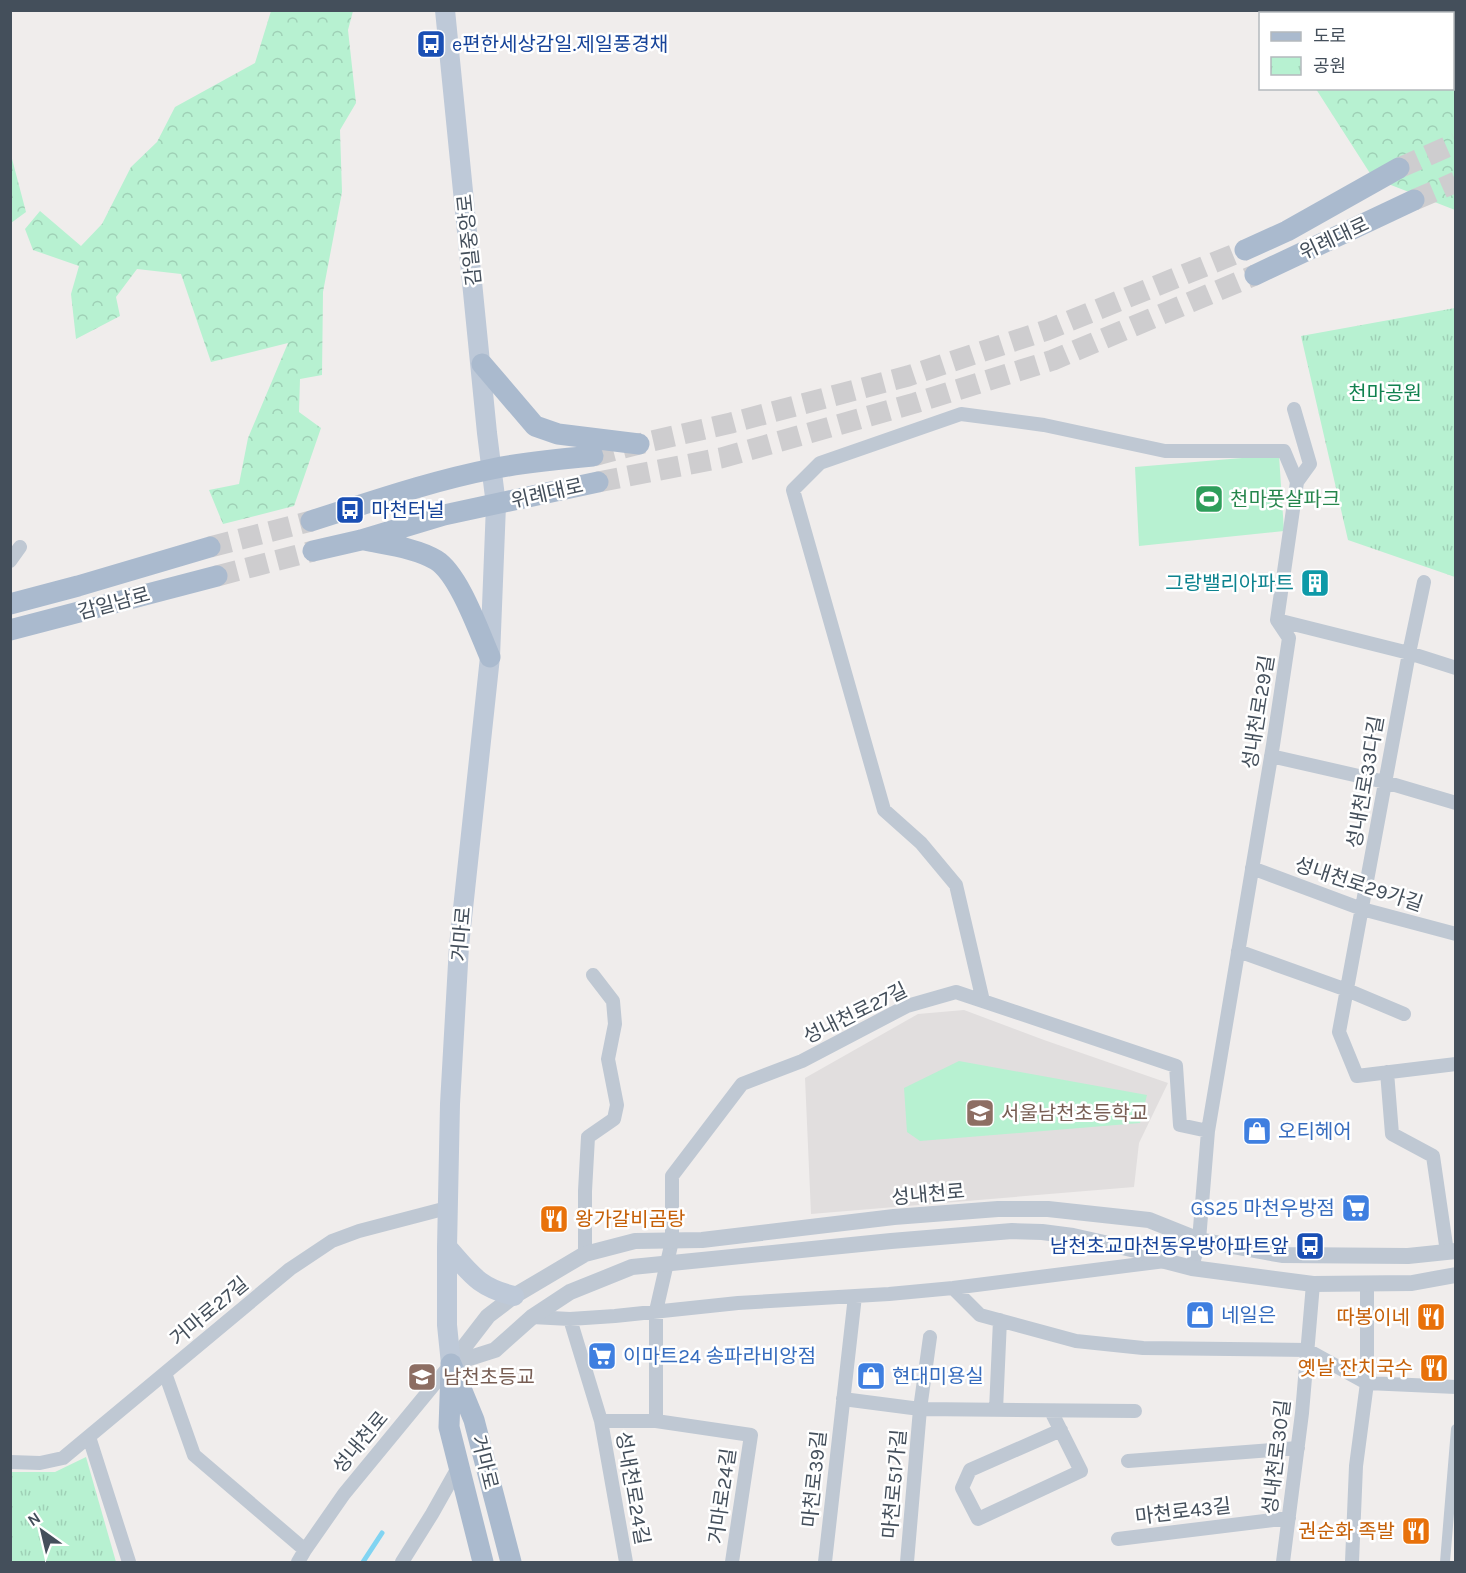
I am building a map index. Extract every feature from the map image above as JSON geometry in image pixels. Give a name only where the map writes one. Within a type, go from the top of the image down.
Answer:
[{"type":"main road","name":"감일중앙로","points":[[445,10],[496,505]]},
{"type":"main road","name":"위례대로","points":[[1245,250],[1287,231],[1400,168]]},
{"type":"main road","name":"위례대로","points":[[1255,275],[1414,200]]},
{"type":"main road","points":[[482,364],[535,426],[558,434],[639,444]]},
{"type":"main road","name":"위례대로","points":[[492,469],[541,460],[593,456]]},
{"type":"main road","points":[[311,521],[436,482],[492,469]]},
{"type":"main road","name":"위례대로","points":[[496,505],[598,482]]},
{"type":"main road","points":[[313,551],[361,540],[444,515],[496,505]]},
{"type":"main road","name":"거마로","points":[[483,1563],[449,1427],[451,1364],[447,1324],[447,1208],[459,946],[490,657],[496,505]]},
{"type":"main road","points":[[361,540],[414,551],[437,561],[452,576],[472,614],[490,657]]},
{"type":"main road","name":"감일남로","points":[[10,604],[210,547]]},
{"type":"main road","name":"감일남로","points":[[10,630],[217,576]]},
{"type":"main road","points":[[447,1247],[476,1280],[498,1292],[514,1296]]},
{"type":"main road","name":"거마로","points":[[451,1364],[474,1420],[511,1563]]},
{"type":"street","points":[[1294,409],[1310,464],[1297,482],[1277,620],[1409,653],[1455,668]]},
{"type":"street","points":[[983,1001],[956,885],[921,843],[884,810],[793,490],[820,462],[961,414],[1044,425],[1165,451],[1284,451],[1297,482]]},
{"type":"street","points":[[10,561],[20,547]]},
{"type":"street","name":"성내천로33다길","points":[[1424,582],[1339,1032],[1357,1076],[1455,1064]]},
{"type":"street","name":"성내천로29길","points":[[1192,1268],[1199,1240],[1208,1131],[1289,638],[1277,620]]},
{"type":"street","points":[[1271,756],[1385,782],[1455,803]]},
{"type":"street","name":"성내천로29가길","points":[[1252,868],[1362,909],[1455,934]]},
{"type":"street","points":[[1238,951],[1347,990],[1404,1014]]},
{"type":"street","points":[[585,1254],[588,1137],[614,1119],[617,1105],[608,1059],[615,1024],[613,1002],[592,975]]},
{"type":"street","name":"성내천로27길","points":[[656,1311],[672,1241],[672,1176],[742,1084],[802,1061],[907,1006],[956,993],[1176,1066],[1180,1125],[1208,1131]]},
{"type":"street","name":"성내천로","points":[[298,1563],[344,1494],[488,1316],[514,1296],[585,1254],[635,1241],[702,1240],[894,1217],[998,1209],[1048,1209],[1149,1220],[1199,1240],[1282,1256],[1408,1256],[1451,1252],[1433,1155],[1392,1134],[1387,1072]]},
{"type":"street","name":"거마로27길","points":[[10,1462],[40,1463],[63,1458],[290,1269],[332,1241],[359,1231],[447,1208]]},
{"type":"street","points":[[451,1364],[495,1350],[532,1317],[570,1292],[632,1267],[891,1241],[1012,1231],[1042,1232],[1073,1236],[1140,1251],[1192,1268],[1313,1284],[1412,1283],[1455,1275]]},
{"type":"street","points":[[532,1317],[570,1319],[615,1316],[738,1303],[953,1288],[1165,1261]]},
{"type":"street","name":"성내천로30길","points":[[1283,1563],[1298,1448],[1313,1284]]},
{"type":"street","points":[[1352,1563],[1356,1466],[1367,1383],[1366,1284]]},
{"type":"street","points":[[953,1288],[980,1315],[1076,1341],[1143,1348],[1307,1350],[1367,1383],[1455,1387]]},
{"type":"street","name":"마천로39길","points":[[825,1563],[855,1296]]},
{"type":"street","points":[[656,1311],[656,1421]]},
{"type":"street","name":"성내천로24길","points":[[570,1319],[601,1421],[626,1563]]},
{"type":"street","points":[[996,1410],[1000,1320]]},
{"type":"street","name":"마천로51가길","points":[[907,1563],[920,1409],[930,1337]]},
{"type":"street","points":[[165,1373],[194,1455],[305,1550],[289,1563]]},
{"type":"street","points":[[843,1399],[920,1409],[1135,1411]]},
{"type":"street","points":[[1051,1411],[1061,1430],[1082,1471],[978,1519],[962,1488],[970,1470],[1061,1430]]},
{"type":"street","name":"성내천로24길","points":[[601,1421],[656,1421],[751,1435]]},
{"type":"street","points":[[1445,1563],[1455,1429]]},
{"type":"street","name":"거마로24길","points":[[732,1563],[751,1435]]},
{"type":"street","points":[[89,1437],[129,1563]]},
{"type":"street","points":[[1128,1461],[1298,1448]]},
{"type":"street","points":[[402,1563],[459,1466]]},
{"type":"street","name":"마천로43길","points":[[1118,1539],[1289,1518]]},
{"type":"shaded area","name":"서울남천초등학교","points":[[964,1010],[1168,1083],[1139,1143],[1134,1187],[811,1214],[805,1078],[918,1014]]},
{"type":"green space","points":[[271,11],[353,11],[348,30],[356,103],[340,130],[342,192],[323,292],[322,375],[300,379],[299,412],[321,428],[294,506],[223,524],[209,490],[239,484],[248,438],[288,343],[211,362],[181,274],[137,269],[116,297],[120,316],[76,339],[71,294],[79,266],[33,250],[25,229],[40,211],[81,246],[102,224],[131,167],[157,142],[175,107],[255,63]]},
{"type":"green space","points":[[1455,11],[1455,210],[1373,178],[1317,90],[1454,90],[1454,12],[1268,12]]},
{"type":"green space","points":[[11,155],[26,212],[10,223]]},
{"type":"green space","name":"천마공원","points":[[1456,308],[1455,577],[1348,540],[1301,336]]},
{"type":"green space","name":"천마풋살파크","points":[[1279,455],[1284,531],[1139,546],[1135,467]]},
{"type":"green space","points":[[959,1061],[1147,1095],[1140,1123],[920,1141],[907,1132],[904,1088]]},
{"type":"green space","points":[[86,1457],[116,1562],[11,1562],[11,1472],[55,1472]]},
{"type":"waterway","points":[[363,1562],[382,1533]]},
{"type":"tunnel","points":[[1399,168],[1456,143]]},
{"type":"tunnel","points":[[1414,200],[1456,182]]},
{"type":"tunnel","points":[[593,456],[731,423],[908,376],[1047,330],[1245,250]]},
{"type":"tunnel","points":[[598,482],[721,458],[915,403],[1053,360],[1255,275]]},
{"type":"tunnel","points":[[210,547],[311,521]]},
{"type":"tunnel","points":[[217,576],[313,551]]},
{"type":"place","name":"e편한세상감일.제일풍경채","points":[[431,44]]},
{"type":"place","name":"천마풋살파크","points":[[1209,499]]},
{"type":"place","name":"마천터널","points":[[350,510]]},
{"type":"place","name":"그랑밸리아파트","points":[[1315,583]]},
{"type":"place","name":"서울남천초등학교","points":[[980,1113]]},
{"type":"place","name":"오티헤어","points":[[1257,1131]]},
{"type":"place","name":"GS25 마천우방점","points":[[1356,1208]]},
{"type":"place","name":"왕가갈비곰탕","points":[[554,1219]]},
{"type":"place","name":"남천초교마천동우방아파트앞","points":[[1310,1246]]},
{"type":"place","name":"네일은","points":[[1200,1315]]},
{"type":"place","name":"따봉이네","points":[[1431,1317]]},
{"type":"place","name":"이마트24 송파라비앙점","points":[[602,1356]]},
{"type":"place","name":"옛날 잔치국수","points":[[1434,1368]]},
{"type":"place","name":"현대미용실","points":[[871,1376]]},
{"type":"place","name":"남천초등교","points":[[422,1377]]},
{"type":"place","name":"권순화 족발","points":[[1416,1531]]}]
